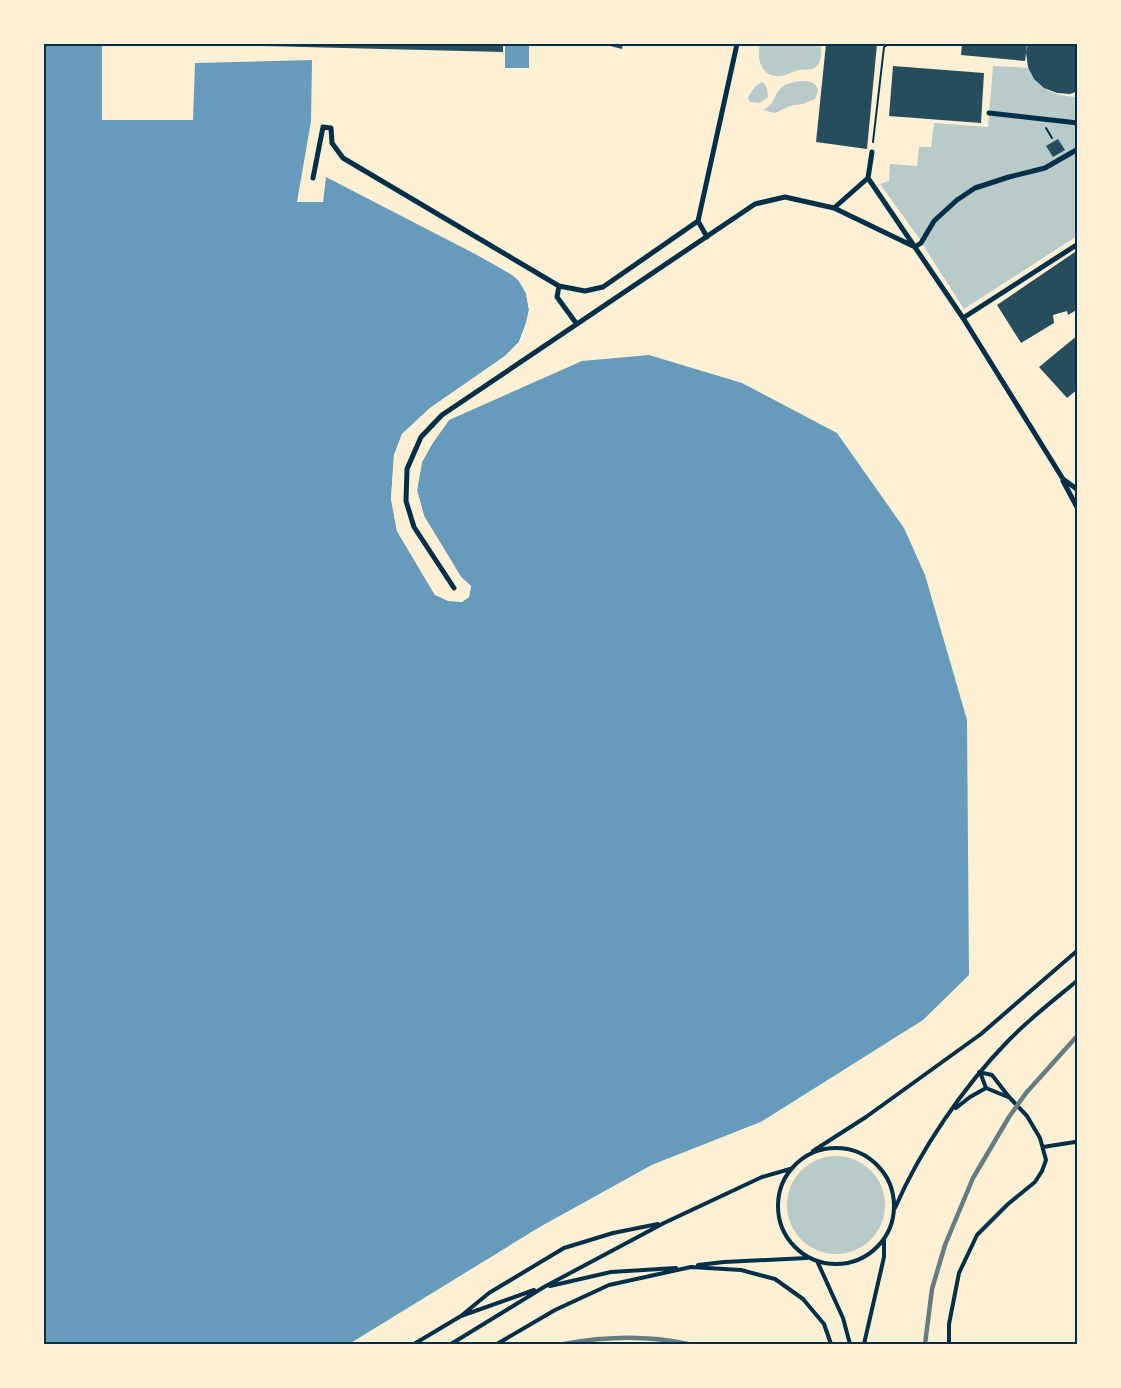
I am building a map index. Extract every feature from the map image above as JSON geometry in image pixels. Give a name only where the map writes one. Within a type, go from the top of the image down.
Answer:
[{"type":"street","points":[[313,178],[323,127],[331,128],[332,144],[343,158],[559,286],[585,291],[603,287],[698,222],[737,44]]},
{"type":"street","points":[[989,113],[1077,123]]},
{"type":"street","points":[[915,247],[921,243],[934,221],[957,200],[975,188],[1045,168],[1077,149]]},
{"type":"street","points":[[834,207],[868,178],[872,152]]},
{"type":"street","points":[[868,178],[963,318],[1063,479],[1077,509]]},
{"type":"street","points":[[454,588],[414,527],[406,501],[407,470],[421,437],[442,415],[755,204],[785,198],[834,207],[915,247]]},
{"type":"street","points":[[698,222],[707,237]]},
{"type":"street","points":[[963,318],[1077,244]]},
{"type":"street","points":[[559,286],[557,297],[576,323]]},
{"type":"street","points":[[1063,479],[1077,490]]},
{"type":"lane","points":[[1077,950],[981,1034],[866,1117],[808,1154],[790,1169],[780,1186],[777,1206],[781,1228],[792,1245],[808,1258],[840,1265],[859,1260],[871,1253],[891,1229],[895,1209],[904,1187],[937,1131],[979,1072],[1009,1039],[1077,980]]},
{"type":"lane","points":[[979,1072],[986,1088],[1009,1097]]},
{"type":"lane","points":[[949,1344],[949,1324],[959,1273],[977,1235],[1008,1204],[1035,1182],[1046,1160],[1040,1138],[1027,1116],[992,1075],[979,1072]]},
{"type":"lane","points":[[950,1112],[986,1088]]},
{"type":"lane","points":[[1043,1147],[1077,1140]]},
{"type":"lane","points":[[808,1154],[827,1148],[848,1148],[868,1157],[883,1171],[892,1189],[895,1209]]},
{"type":"lane","points":[[451,1344],[543,1287],[664,1223],[762,1177],[790,1169]]},
{"type":"lane","points":[[414,1344],[461,1316],[489,1293],[564,1248],[613,1233],[664,1223]]},
{"type":"lane","points":[[864,1344],[884,1257],[884,1240]]},
{"type":"lane","points":[[497,1344],[555,1310],[609,1285],[724,1262],[808,1258]]},
{"type":"lane","points":[[818,1262],[843,1318],[850,1344]]},
{"type":"lane","points":[[461,1316],[543,1287],[611,1272],[691,1267],[741,1270],[774,1279],[803,1299],[824,1324],[831,1344]]},
{"type":"path","points":[[872,152],[884,47],[889,44]]},
{"type":"shaded area","points":[[760,44],[820,44],[821,58],[819,64],[813,69],[774,76],[762,67],[759,56]]},
{"type":"shaded area","points":[[993,66],[1030,68],[1036,80],[1050,92],[1077,97],[1077,236],[964,309],[922,242],[880,184],[889,181],[890,164],[917,166],[919,147],[931,147],[934,123],[988,127]]},
{"type":"shaded area","points":[[806,81],[817,87],[815,99],[775,113],[763,110],[770,105],[784,85]]},
{"type":"shaded area","points":[[763,82],[767,88],[768,97],[760,103],[750,102],[748,98],[751,93]]},
{"type":"shaded area","points":[[836,1156],[846,1157],[863,1164],[877,1178],[884,1195],[884,1215],[877,1232],[863,1246],[846,1253],[836,1254],[826,1253],[809,1246],[795,1232],[788,1215],[787,1205],[788,1195],[795,1178],[809,1164],[826,1157]]},
{"type":"water","points":[[44,44],[102,44],[102,120],[193,120],[195,63],[312,60],[311,121],[297,202],[323,202],[326,177],[477,255],[518,280],[526,293],[529,310],[519,342],[505,356],[430,408],[402,434],[394,455],[391,499],[397,531],[435,595],[461,602],[469,597],[471,586],[461,577],[424,516],[417,490],[422,462],[449,420],[582,361],[649,355],[742,383],[837,433],[904,528],[925,575],[967,720],[969,975],[923,1020],[843,1085],[761,1122],[652,1165],[540,1227],[349,1344],[44,1344]]},
{"type":"water","points":[[505,44],[529,44],[529,68],[505,68]]},
{"type":"pier","points":[[517,275],[529,292],[532,310],[521,343],[506,358],[432,410],[405,435],[397,456],[394,499],[400,530],[437,593],[448,598],[461,599],[466,595],[468,587],[458,579],[421,517],[414,490],[420,460],[446,419],[449,420],[422,462],[417,490],[424,516],[461,577],[471,586],[469,597],[462,602],[448,601],[435,595],[397,531],[391,499],[394,455],[402,434],[430,408],[505,356],[519,342],[529,310],[526,293]]},
{"type":"pier","points":[[923,1020],[844,1087],[762,1125],[654,1168],[541,1229],[355,1344],[351,1344],[540,1227],[652,1165],[761,1122]]},
{"type":"building","points":[[503,44],[503,52],[228,45]]},
{"type":"building","points":[[602,44],[623,44],[622,49]]},
{"type":"building","points":[[826,44],[877,44],[867,149],[816,142]]},
{"type":"building","points":[[962,44],[1027,44],[1026,52],[1028,44],[1078,44],[1078,91],[1070,94],[1057,93],[1044,88],[1034,79],[1028,67],[1026,53],[1025,61],[961,55]]},
{"type":"building","points":[[893,66],[984,73],[981,123],[889,116]]},
{"type":"building","points":[[1058,139],[1065,150],[1053,157],[1046,146]]},
{"type":"building","points":[[1078,250],[1078,309],[1068,315],[1067,311],[1053,315],[1054,323],[1021,343],[997,305]]},
{"type":"building","points":[[1078,335],[1078,389],[1067,398],[1039,367]]},
{"type":"railway","points":[[925,1344],[932,1289],[945,1245],[973,1178],[1026,1093],[1078,1035]]},
{"type":"railway","points":[[564,1344],[595,1339],[626,1338],[657,1339],[688,1344]]}]
